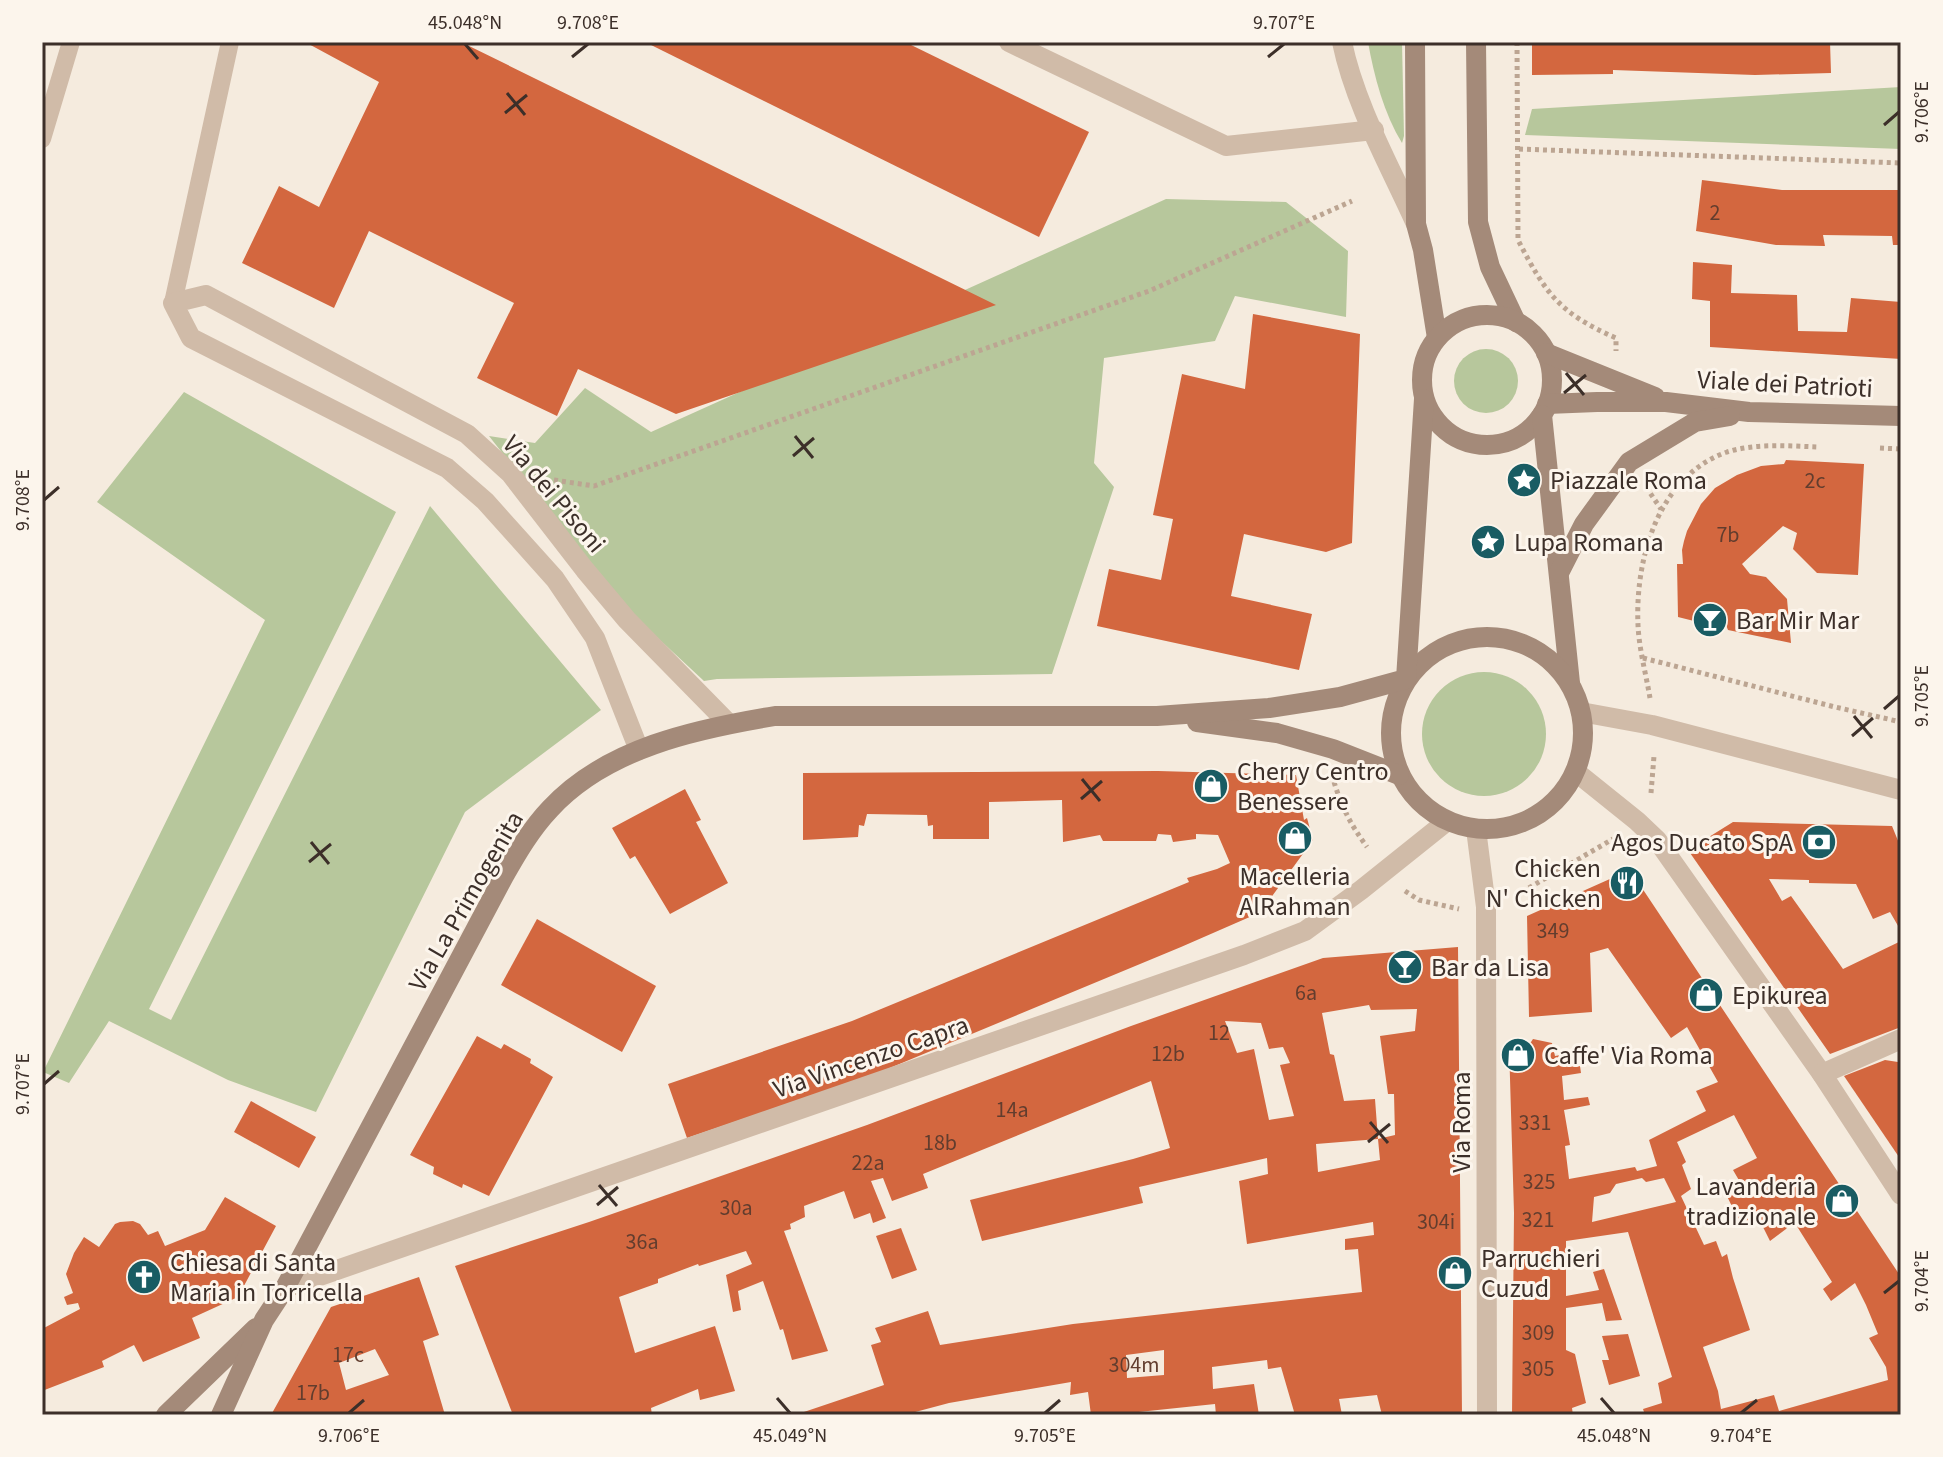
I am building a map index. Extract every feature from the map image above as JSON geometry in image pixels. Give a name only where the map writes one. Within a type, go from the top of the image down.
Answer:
[{"type":"main road","points":[[1415,42],[1416,224],[1437,338]]},
{"type":"main road","points":[[1476,42],[1478,222],[1490,267],[1516,322]]},
{"type":"main road","points":[[1406,679],[1424,399],[1422,377],[1426,356],[1437,338],[1454,324],[1474,316],[1495,316],[1516,322],[1534,335],[1546,353],[1552,374],[1551,395],[1528,431],[1510,441],[1489,446],[1468,443],[1449,433],[1434,418],[1424,399]]},
{"type":"main road","name":"Viale dei Patrioti","points":[[1546,353],[1666,402]]},
{"type":"main road","name":"Viale dei Patrioti","points":[[1544,410],[1597,402],[1666,402],[1749,412],[1901,416]]},
{"type":"main road","points":[[1544,410],[1570,683],[1581,712],[1583,742],[1576,772],[1559,798],[1535,817],[1507,828],[1476,829],[1446,822],[1419,803],[1399,775],[1390,743],[1392,710],[1406,679],[1428,655],[1456,641],[1489,636],[1520,642],[1549,658],[1570,683]]},
{"type":"main road","points":[[1559,574],[1584,524],[1629,462],[1695,422],[1749,412]]},
{"type":"main road","name":"Via La Primogenita","points":[[221,1415],[264,1320],[285,1288],[517,854],[551,808],[601,769],[639,750],[728,723],[775,716],[1157,716],[1269,708],[1340,697],[1406,679]]},
{"type":"main road","name":"Via La Primogenita","points":[[1157,716],[1277,733],[1333,749],[1399,775]]},
{"type":"main road","name":"Via La Primogenita","points":[[166,1415],[264,1320]]},
{"type":"street","points":[[1009,42],[1226,146],[1374,130]]},
{"type":"street","points":[[1342,42],[1348,70],[1416,224]]},
{"type":"street","name":"Via dei Pisoni","points":[[639,750],[595,638],[555,579],[485,501],[447,468],[191,338],[173,303],[206,295],[467,434],[510,473],[627,620],[728,723]]},
{"type":"street","points":[[1581,712],[1652,725],[1901,790]]},
{"type":"street","points":[[1576,772],[1657,840],[1822,1074],[1901,1195]]},
{"type":"street","name":"Via Vincenzo Capra","points":[[285,1288],[1244,955],[1305,931],[1446,822]]},
{"type":"street","name":"Via Roma","points":[[1476,829],[1486,907],[1487,1415]]},
{"type":"street","points":[[1822,1074],[1901,1039]]},
{"type":"lane","points":[[42,139],[71,42]]},
{"type":"lane","points":[[173,303],[230,42]]},
{"type":"path","points":[[1517,42],[1518,240],[1550,294],[1573,316],[1616,338]]},
{"type":"path","points":[[1519,149],[1901,163]]},
{"type":"path","points":[[510,473],[594,486],[1149,291],[1352,201]]},
{"type":"path","points":[[1650,700],[1638,625],[1640,572],[1661,509],[1682,480],[1703,464],[1728,452],[1766,446],[1825,447]]},
{"type":"path","points":[[1878,448],[1901,449]]},
{"type":"path","points":[[1643,658],[1901,722]]},
{"type":"path","points":[[1650,800],[1654,748]]},
{"type":"path","points":[[1333,749],[1334,780],[1341,806],[1350,824],[1374,856]]},
{"type":"path","points":[[1508,900],[1613,838]]},
{"type":"path","points":[[1401,888],[1419,900],[1458,909]]},
{"type":"green space","points":[[1368,42],[1402,42],[1402,143],[1380,94]]},
{"type":"green space","points":[[1901,87],[1901,149],[1525,135],[1532,109]]},
{"type":"green space","points":[[1166,199],[1286,202],[1348,251],[1346,317],[1235,296],[1215,341],[1104,358],[1094,463],[1114,487],[1052,674],[704,681],[618,601],[489,436],[535,443],[585,388],[651,432]]},
{"type":"green space","points":[[1480,349],[1492,349],[1509,358],[1516,369],[1516,393],[1509,404],[1492,413],[1480,413],[1468,408],[1459,399],[1454,387],[1454,375],[1459,363],[1468,354]]},
{"type":"green space","points":[[184,392],[396,512],[149,1009],[171,1020],[430,506],[601,710],[465,812],[316,1112],[228,1080],[109,1021],[69,1083],[43,1072],[265,620],[97,502]]},
{"type":"green space","points":[[1484,672],[1508,677],[1528,690],[1541,710],[1546,734],[1541,758],[1528,778],[1508,791],[1484,796],[1460,791],[1440,778],[1427,758],[1422,734],[1427,710],[1440,690],[1460,677]]},
{"type":"building","points":[[305,42],[466,42],[996,305],[676,414],[578,369],[557,416],[477,378],[514,303],[369,231],[334,308],[242,263],[279,186],[319,207],[379,82]]},
{"type":"building","points":[[645,42],[905,42],[1089,132],[1039,237]]},
{"type":"building","points":[[1532,42],[1830,42],[1831,73],[1755,75],[1613,70],[1613,74],[1532,75]]},
{"type":"building","points":[[1702,180],[1782,190],[1901,190],[1901,245],[1893,245],[1892,236],[1823,235],[1825,246],[1776,245],[1696,231]]},
{"type":"building","points":[[1693,262],[1732,265],[1731,293],[1797,295],[1798,331],[1847,332],[1851,298],[1901,302],[1901,359],[1710,347],[1710,301],[1692,299]]},
{"type":"building","points":[[1253,314],[1360,334],[1352,543],[1326,552],[1244,534],[1231,596],[1312,614],[1299,670],[1097,626],[1109,569],[1161,580],[1173,519],[1153,515],[1182,374],[1245,389]]},
{"type":"building","points":[[1786,460],[1864,464],[1858,575],[1817,573],[1793,549],[1797,533],[1783,526],[1742,564],[1750,574],[1766,577],[1787,599],[1791,643],[1728,630],[1726,625],[1678,617],[1677,564],[1683,564],[1682,550],[1687,531],[1701,504],[1715,488],[1737,475],[1761,466],[1784,464]]},
{"type":"building","points":[[1158,771],[1296,775],[1304,820],[1307,818],[1313,840],[1262,910],[1181,947],[873,1075],[687,1138],[668,1084],[852,1021],[1189,882],[1187,878],[1230,863],[1218,835],[1196,834],[1196,839],[1173,842],[1171,835],[1158,834],[1156,841],[1103,841],[1100,835],[1063,842],[1062,800],[989,802],[989,839],[933,839],[933,825],[928,826],[927,815],[867,814],[864,826],[859,825],[858,837],[803,840],[803,773]]},
{"type":"building","points":[[685,789],[701,820],[696,822],[728,883],[670,914],[635,856],[630,859],[612,828]]},
{"type":"building","points":[[1733,822],[1892,826],[1901,848],[1901,931],[1890,912],[1873,919],[1856,884],[1769,879],[1782,901],[1791,896],[1843,969],[1901,941],[1901,1027],[1830,1054],[1688,850]]},
{"type":"building","points":[[1630,870],[1901,1277],[1901,1415],[1645,1415],[1643,1409],[1662,1403],[1658,1383],[1672,1377],[1628,1232],[1566,1241],[1566,1296],[1599,1290],[1593,1272],[1604,1269],[1622,1320],[1606,1321],[1602,1303],[1566,1308],[1566,1350],[1575,1354],[1586,1403],[1572,1408],[1573,1415],[1512,1415],[1514,1213],[1509,1045],[1531,1042],[1533,1039],[1552,1043],[1555,1056],[1578,1052],[1581,1073],[1562,1076],[1564,1100],[1588,1097],[1590,1105],[1564,1110],[1570,1145],[1565,1146],[1569,1179],[1657,1166],[1649,1140],[1706,1111],[1696,1091],[1718,1082],[1687,1027],[1671,1038],[1608,948],[1590,953],[1592,1012],[1529,1017],[1527,916]],"holes":[[[1734,1115],[1757,1158],[1733,1170],[1740,1182],[1724,1190],[1741,1225],[1758,1217],[1770,1241],[1793,1220],[1832,1282],[1823,1289],[1831,1301],[1855,1283],[1878,1334],[1869,1338],[1886,1367],[1888,1380],[1779,1411],[1774,1395],[1721,1409],[1703,1347],[1750,1330],[1727,1254],[1722,1257],[1716,1241],[1704,1245],[1681,1196],[1691,1189],[1682,1165],[1686,1162],[1677,1142]],[[1642,1178],[1646,1182],[1664,1178],[1676,1202],[1592,1222],[1594,1197],[1610,1193],[1616,1184]]]},
{"type":"building","points":[[537,919],[656,986],[622,1052],[501,985]]},
{"type":"building","points":[[1458,947],[1462,1415],[1382,1415],[1377,1395],[1339,1399],[1342,1415],[1295,1415],[1281,1367],[1268,1369],[1267,1360],[1212,1367],[1213,1389],[1254,1384],[1259,1415],[1216,1415],[1215,1404],[1091,1415],[1088,1392],[1070,1395],[1071,1382],[949,1403],[904,1415],[795,1415],[884,1385],[871,1345],[881,1342],[875,1328],[928,1311],[940,1345],[1073,1324],[1362,1292],[1358,1249],[1345,1250],[1345,1239],[1374,1235],[1373,1222],[1247,1244],[1239,1181],[1268,1174],[1267,1158],[1139,1187],[1143,1203],[982,1241],[970,1200],[1170,1148],[1151,1081],[923,1174],[928,1188],[892,1201],[883,1178],[871,1181],[886,1218],[873,1223],[870,1213],[854,1219],[844,1191],[804,1206],[805,1217],[790,1224],[791,1229],[784,1231],[828,1351],[792,1360],[763,1281],[738,1291],[741,1310],[733,1312],[726,1275],[752,1264],[746,1251],[698,1264],[619,1297],[635,1353],[715,1326],[735,1391],[700,1400],[698,1389],[651,1408],[652,1415],[513,1415],[455,1266],[867,1125],[1323,958]],"holes":[[[1369,1005],[1371,1010],[1417,1009],[1415,1031],[1380,1036],[1388,1094],[1394,1094],[1395,1135],[1378,1139],[1375,1099],[1344,1101],[1322,1013]],[[1225,1021],[1261,1023],[1269,1049],[1283,1047],[1290,1063],[1280,1065],[1294,1116],[1269,1120],[1254,1049],[1237,1053]],[[1378,1139],[1380,1160],[1318,1172],[1316,1144]],[[1164,1350],[1164,1375],[1127,1378],[1126,1355]]]},
{"type":"building","points":[[477,1036],[501,1049],[504,1044],[531,1059],[530,1063],[553,1077],[489,1196],[463,1184],[462,1188],[433,1174],[434,1167],[410,1155]]},
{"type":"building","points":[[1885,1060],[1898,1062],[1901,1066],[1901,1160],[1844,1076]]},
{"type":"building","points":[[251,1101],[316,1137],[299,1168],[234,1132]]},
{"type":"building","points":[[225,1197],[276,1226],[238,1297],[192,1318],[200,1338],[143,1362],[134,1345],[102,1361],[104,1367],[42,1391],[42,1329],[80,1309],[78,1303],[67,1305],[64,1297],[73,1293],[66,1274],[84,1237],[99,1247],[115,1224],[133,1221],[140,1224],[148,1235],[158,1231],[165,1246],[205,1230]]},
{"type":"building","points":[[901,1228],[917,1270],[892,1279],[876,1236]]},
{"type":"building","points":[[419,1277],[439,1335],[423,1341],[445,1415],[271,1415],[331,1307]],"holes":[[[375,1349],[389,1375],[346,1390],[339,1363]]]},
{"type":"building","points":[[1628,1334],[1640,1376],[1609,1385],[1602,1360],[1609,1360],[1602,1336]]},
{"type":"place","name":"Piazzale Roma","points":[[1524,480]]},
{"type":"place","name":"Lupa Romana","points":[[1488,542]]},
{"type":"place","name":"Bar Mir Mar","points":[[1710,620]]},
{"type":"place","name":"Cherry Centro Benessere","points":[[1211,786]]},
{"type":"place","name":"Macelleria AlRahman","points":[[1295,838]]},
{"type":"place","name":"Agos Ducato SpA","points":[[1819,842]]},
{"type":"place","name":"Chicken N' Chicken","points":[[1627,883]]},
{"type":"place","name":"Bar da Lisa","points":[[1405,967]]},
{"type":"place","name":"Epikurea","points":[[1706,995]]},
{"type":"place","name":"Caffe' Via Roma","points":[[1518,1055]]},
{"type":"place","name":"Lavanderia tradizionale","points":[[1842,1201]]},
{"type":"place","name":"Parruchieri Cuzud","points":[[1455,1273]]},
{"type":"place","name":"Chiesa di Santa Maria in Torricella","points":[[144,1277]]}]
